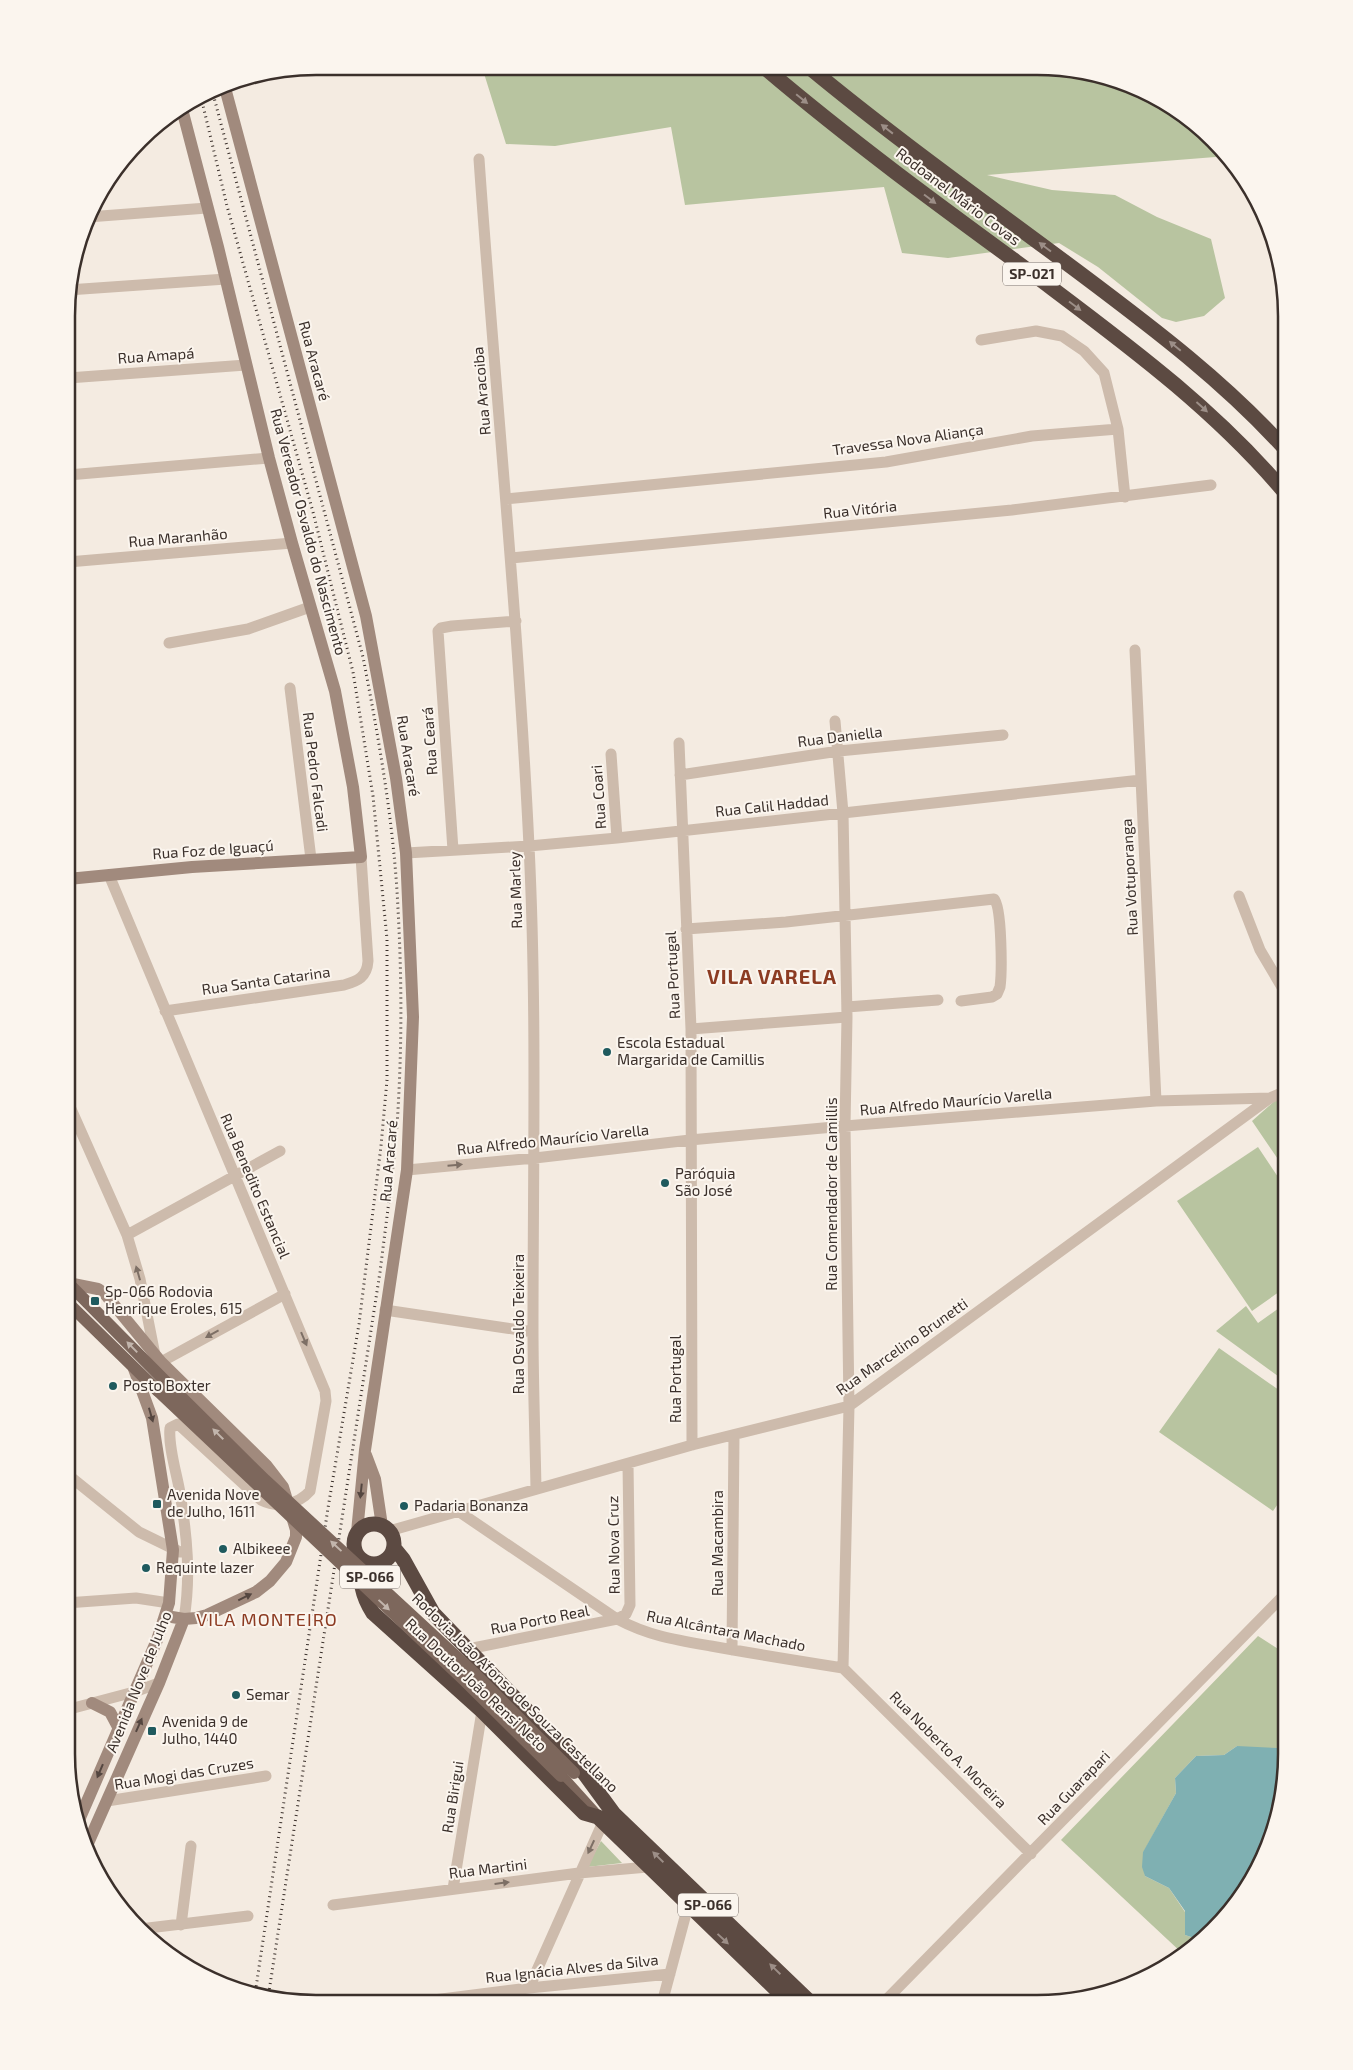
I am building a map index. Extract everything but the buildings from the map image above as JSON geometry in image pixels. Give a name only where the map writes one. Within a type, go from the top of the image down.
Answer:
[{"type":"highway","name":"Rodoanel Mário Covas","points":[[773,75],[874,157],[1136,351],[1236,438],[1278,485]]},
{"type":"highway","name":"Rodoanel Mário Covas","points":[[819,75],[896,136],[1153,328],[1235,398],[1278,442]]},
{"type":"highway","points":[[376,1524],[385,1528],[394,1541],[394,1548],[387,1559],[373,1564],[360,1559],[354,1546],[357,1532],[366,1525],[376,1524]]},
{"type":"highway","name":"Rua Doutor João Rensi Neto","points":[[394,1548],[433,1612],[572,1758],[602,1815]]},
{"type":"highway","name":"Rua Doutor João Rensi Neto","points":[[360,1559],[361,1588],[365,1601],[373,1613],[482,1710],[584,1813],[602,1815]]},
{"type":"highway","name":"Rodovia João Afonso de Souza Castellano","points":[[602,1815],[648,1867],[782,1995]]},
{"type":"highway","name":"Rodovia João Afonso de Souza Castellano","points":[[602,1815],[801,1995]]},
{"type":"main road","name":"Rodovia João Afonso de Souza Castellano","points":[[75,1291],[162,1387],[464,1681],[567,1774],[602,1815]]},
{"type":"main road","name":"Rodovia João Afonso de Souza Castellano","points":[[75,1310],[134,1369],[162,1387]]},
{"type":"street","name":"Rua Aracaré","points":[[226,92],[366,616],[396,778],[406,853],[413,1017],[407,1170],[365,1450],[357,1532]]},
{"type":"street","name":"Rua Vereador Osvaldo do Nascimento","points":[[184,115],[269,458],[335,691],[353,787],[361,857],[367,970]]},
{"type":"street","name":"Rua Aracoiba","points":[[479,159],[495,386],[516,621]]},
{"type":"street","points":[[97,216],[207,208]]},
{"type":"street","points":[[77,289],[226,280]]},
{"type":"street","points":[[981,340],[1036,331],[1062,336],[1084,351],[1104,373],[1118,429],[1125,497]]},
{"type":"street","name":"Rua Amapá","points":[[75,377],[246,364]]},
{"type":"street","name":"Travessa Nova Aliança","points":[[506,498],[886,462],[1032,436],[1118,429]]},
{"type":"street","points":[[75,474],[269,458]]},
{"type":"street","name":"Rua Vitória","points":[[511,558],[1012,510],[1211,485]]},
{"type":"street","name":"Rua Maranhão","points":[[75,561],[292,543]]},
{"type":"street","points":[[169,643],[248,629],[310,607]]},
{"type":"street","name":"Rua Ceará","points":[[453,850],[438,630],[452,626],[516,621]]},
{"type":"street","name":"Rua Marley","points":[[516,621],[530,846],[534,1001],[534,1158]]},
{"type":"street","name":"Rua Votuporanga","points":[[1135,650],[1156,1101]]},
{"type":"street","name":"Rua Pedro Falcadi","points":[[290,688],[311,859]]},
{"type":"street","name":"Rua Comendador de Camillis","points":[[835,721],[843,813],[847,1012],[845,1126],[849,1406],[843,1668]]},
{"type":"street","name":"Rua Daniella","points":[[680,775],[839,751],[1003,735]]},
{"type":"street","name":"Rua Portugal","points":[[679,743],[691,1029],[692,1445]]},
{"type":"street","name":"Rua Coari","points":[[611,754],[617,838]]},
{"type":"street","name":"Rua Calil Haddad","points":[[406,853],[530,846],[617,838],[1141,780]]},
{"type":"street","name":"Rua Foz de Iguaçú","points":[[75,878],[311,859],[361,857]]},
{"type":"street","name":"Rua Benedito Estancial","points":[[109,875],[234,1176],[322,1380],[326,1401],[310,1491],[288,1504]]},
{"type":"street","points":[[1239,896],[1260,950],[1278,980]]},
{"type":"street","points":[[686,929],[786,922],[985,898],[994,899],[998,907],[1001,984],[997,994],[992,997],[961,1001]]},
{"type":"street","name":"Rua Santa Catarina","points":[[165,1011],[344,985],[360,979],[367,970]]},
{"type":"street","points":[[691,1029],[938,1000]]},
{"type":"street","name":"Rua Marcelino Brunetti","points":[[385,1528],[458,1512],[692,1445],[849,1406],[1278,1094]]},
{"type":"street","name":"Rua Alfredo Maurício Varella","points":[[407,1170],[690,1140],[845,1126],[1156,1101],[1270,1098]]},
{"type":"street","points":[[75,1118],[127,1236],[140,1279],[158,1358]]},
{"type":"street","points":[[127,1236],[280,1152]]},
{"type":"street","name":"Rua Osvaldo Teixeira","points":[[534,1158],[533,1332],[536,1489]]},
{"type":"street","points":[[75,1284],[98,1289],[105,1294],[158,1358],[262,1460],[283,1487],[288,1504],[296,1536],[286,1562],[270,1581],[256,1592],[206,1615],[184,1619],[166,1616]]},
{"type":"street","points":[[158,1358],[285,1294]]},
{"type":"street","points":[[385,1310],[533,1332]]},
{"type":"street","name":"Avenida Nove de Julho","points":[[82,1812],[166,1616],[169,1602],[173,1550],[152,1418],[134,1369]]},
{"type":"street","name":"Avenida Nove de Julho","points":[[90,1838],[159,1683],[184,1619],[188,1590],[187,1554],[183,1513],[170,1428],[178,1424],[261,1500],[270,1504],[288,1504]]},
{"type":"street","name":"Rua Macambira","points":[[732,1650],[734,1435]]},
{"type":"street","name":"Rua Aracaré","points":[[365,1450],[375,1479],[385,1528]]},
{"type":"street","name":"Rua Nova Cruz","points":[[617,1619],[626,1614],[630,1605],[628,1464]]},
{"type":"street","points":[[75,1480],[139,1532],[173,1550],[187,1554]]},
{"type":"street","name":"Rua Alcântara Machado","points":[[458,1512],[617,1619],[638,1631],[732,1650],[843,1668]]},
{"type":"street","points":[[75,1601],[136,1598],[169,1602]]},
{"type":"street","name":"Rua Guarapari","points":[[891,1995],[1278,1602]]},
{"type":"street","name":"Rua Porto Real","points":[[468,1649],[617,1619]]},
{"type":"street","name":"Rua Noberto A. Moreira","points":[[843,1668],[1031,1854]]},
{"type":"street","points":[[75,1708],[134,1692],[159,1683]]},
{"type":"street","points":[[92,1703],[110,1712],[118,1727]]},
{"type":"street","name":"Rua Birigui","points":[[453,1888],[482,1710]]},
{"type":"street","name":"Rua Mogi das Cruzes","points":[[107,1801],[266,1776]]},
{"type":"street","points":[[529,1988],[602,1815]]},
{"type":"street","points":[[181,1925],[191,1846]]},
{"type":"street","name":"Rua Martini","points":[[333,1905],[453,1888],[648,1867]]},
{"type":"street","points":[[664,1995],[688,1906]]},
{"type":"street","points":[[149,1928],[248,1916]]},
{"type":"street","name":"Rua Ignácia Alves da Silva","points":[[474,1995],[670,1974]]},
{"type":"green space","points":[[484,75],[1037,75],[1069,77],[1100,83],[1129,93],[1158,107],[1184,125],[1208,145],[1218,157],[987,175],[1052,190],[1115,195],[1157,217],[1211,239],[1225,298],[1204,316],[1176,322],[1162,318],[1098,267],[1059,243],[948,258],[902,253],[884,187],[685,205],[671,127],[555,146],[506,144]]},
{"type":"green space","points":[[1278,1098],[1278,1159],[1252,1121]]},
{"type":"green space","points":[[1258,1147],[1278,1177],[1278,1293],[1252,1311],[1177,1201]]},
{"type":"green space","points":[[1246,1306],[1258,1323],[1278,1309],[1278,1376],[1216,1331]]},
{"type":"green space","points":[[1219,1348],[1278,1389],[1278,1504],[1273,1511],[1159,1432]]},
{"type":"green space","points":[[1258,1636],[1278,1649],[1277,1763],[1237,1746],[1224,1755],[1196,1756],[1175,1778],[1176,1793],[1143,1853],[1145,1876],[1169,1888],[1185,1912],[1185,1935],[1193,1938],[1178,1949],[1061,1840]]},
{"type":"green space","points":[[601,1841],[622,1863],[587,1867]]},
{"type":"water","points":[[1237,1746],[1277,1748],[1276,1786],[1265,1832],[1246,1875],[1208,1925],[1193,1938],[1185,1935],[1185,1911],[1169,1888],[1145,1876],[1142,1867],[1143,1852],[1176,1793],[1175,1778],[1196,1756],[1224,1755]]},
{"type":"railway","points":[[214,98],[363,657],[380,751],[393,845],[400,963],[401,1044],[399,1098],[380,1272],[269,1990]]},
{"type":"railway","points":[[202,103],[227,206],[313,512],[353,672],[373,796],[387,939],[387,1080],[381,1146],[359,1324],[328,1508],[256,1988]]},
{"type":"place","name":"Escola Estadual Margarida de Camillis","points":[[607,1052]]},
{"type":"place","name":"Paróquia São José","points":[[665,1183]]},
{"type":"place","name":"Sp-066 Rodovia Henrique Eroles, 615","points":[[95,1301]]},
{"type":"place","name":"Posto Boxter","points":[[113,1386]]},
{"type":"place","name":"Avenida Nove de Julho, 1611","points":[[157,1504]]},
{"type":"place","name":"Padaria Bonanza","points":[[404,1506]]},
{"type":"place","name":"Albikeee","points":[[223,1549]]},
{"type":"place","name":"Requinte lazer","points":[[146,1568]]},
{"type":"place","name":"Semar","points":[[236,1695]]},
{"type":"place","name":"Avenida 9 de Julho, 1440","points":[[152,1731]]},
{"type":"district","name":"VILA VARELA","points":[[772,977]]},
{"type":"district","name":"VILA MONTEIRO","points":[[267,1620]]}]
